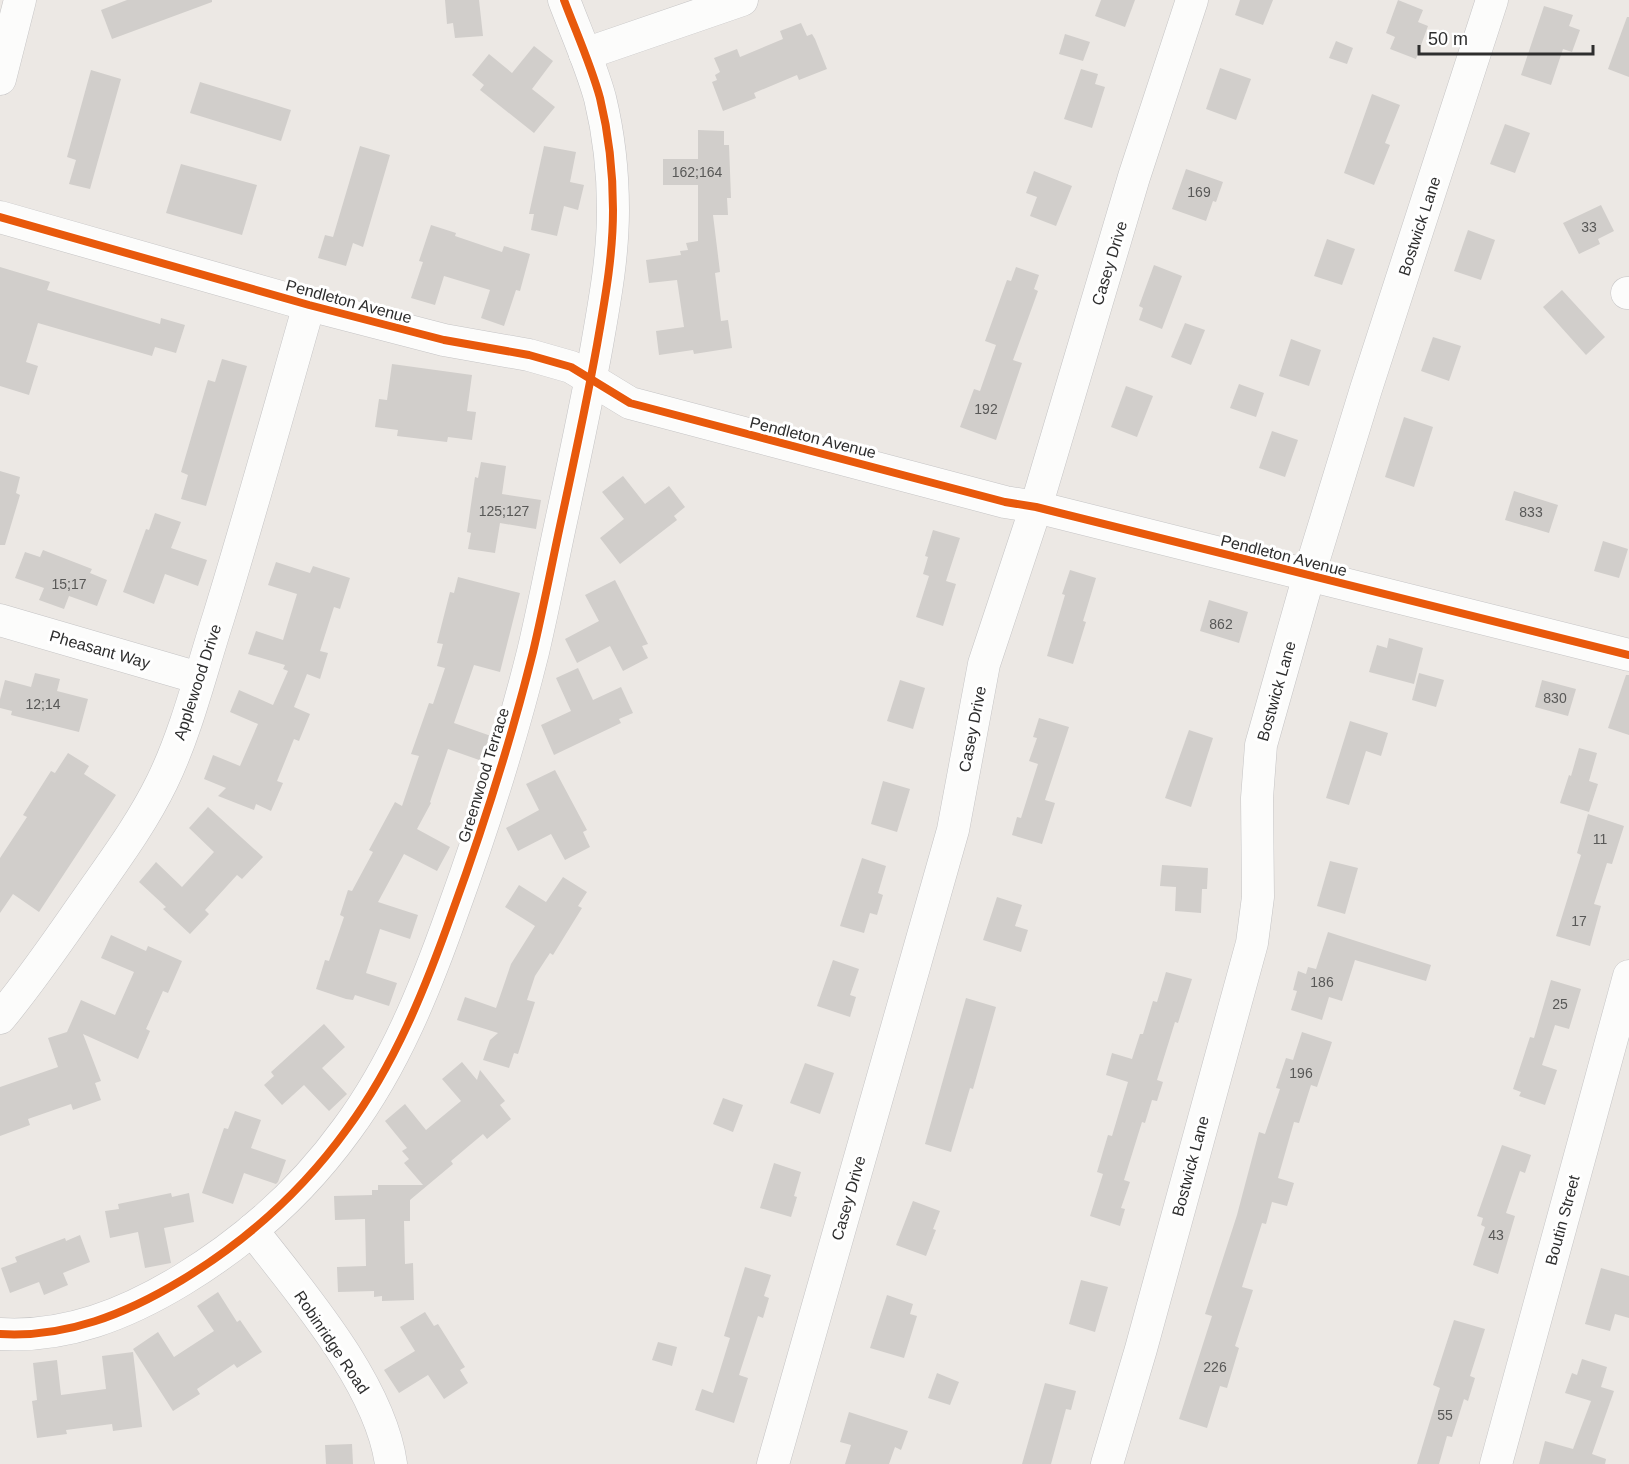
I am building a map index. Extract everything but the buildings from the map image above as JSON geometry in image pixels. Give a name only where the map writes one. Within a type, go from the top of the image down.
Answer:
[{"type":"street","points":[[0,79],[20,0]]},
{"type":"street","name":"Greenwood Terrace","points":[[0,1334],[15,1335],[56,1331],[110,1317],[191,1274],[252,1230],[305,1180],[363,1107],[393,1055],[433,966],[505,754],[529,664],[591,378],[612,258],[613,207],[610,147],[599,95],[564,0]]},
{"type":"street","points":[[585,54],[742,0]]},
{"type":"street","name":"Casey Drive","points":[[773,1464],[953,830],[984,664],[1036,507],[1134,177],[1192,0]]},
{"type":"street","name":"Bostwick Lane","points":[[1107,1464],[1252,943],[1258,897],[1257,798],[1261,745],[1309,575],[1366,389],[1492,0]]},
{"type":"street","name":"Pendleton Avenue","points":[[0,217],[309,305],[444,340],[529,355],[571,367],[630,403],[1005,502],[1036,507],[1629,655]]},
{"type":"street","name":"Applewood Drive","points":[[0,1018],[39,968],[140,823],[162,782],[199,678],[241,543],[309,305]]},
{"type":"street","name":"Pheasant Way","points":[[0,620],[199,678]]},
{"type":"street","name":"Boutin Street","points":[[1496,1464],[1629,976]]},
{"type":"street","name":"Robinridge Road","points":[[252,1230],[328,1331],[360,1380],[379,1419],[391,1464]]},
{"type":"cycle path","points":[[0,1334],[24,1334],[72,1328],[117,1313],[161,1292],[229,1249],[272,1213],[312,1173],[347,1129],[380,1079],[420,998],[475,849],[506,751],[533,652],[584,413],[608,278],[613,210],[608,140],[596,86],[564,0]]},
{"type":"cycle path","points":[[0,217],[309,305],[444,340],[529,355],[571,367],[630,403],[1005,502],[1036,507],[1629,655]]}]
